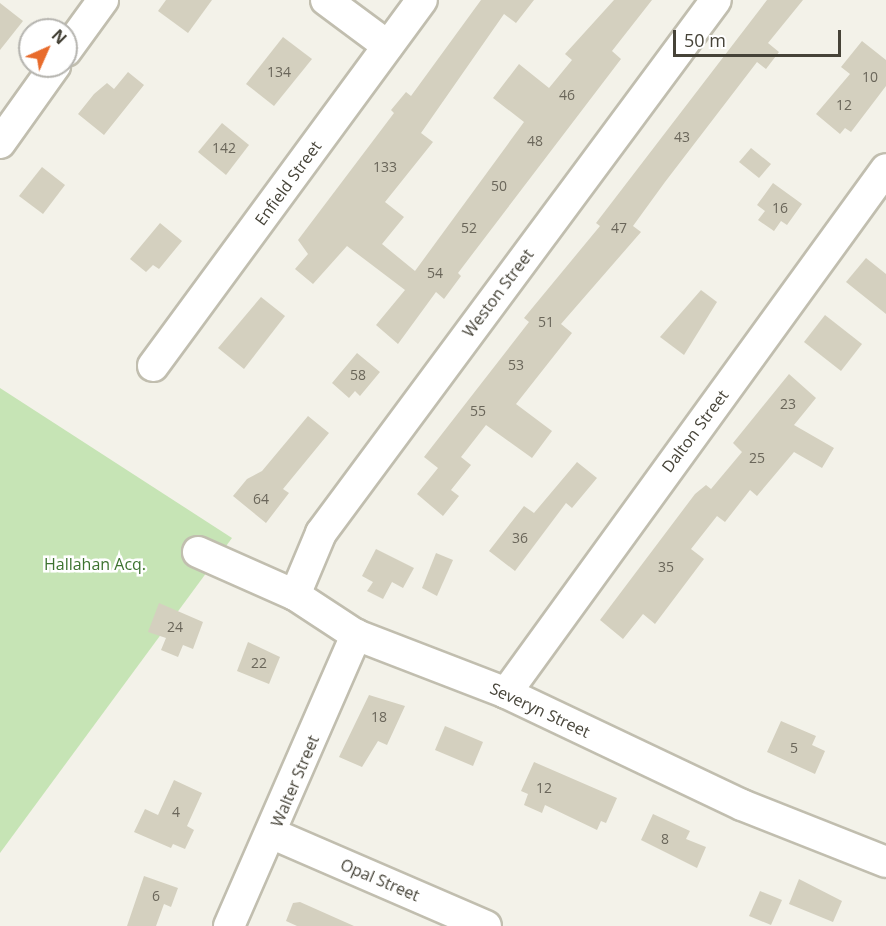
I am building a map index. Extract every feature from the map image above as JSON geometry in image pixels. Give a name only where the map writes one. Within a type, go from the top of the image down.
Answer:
[{"type":"street","points":[[78,34],[103,0]]},
{"type":"street","points":[[326,0],[388,46]]},
{"type":"street","name":"Enfield Street","points":[[153,366],[422,0]]},
{"type":"street","name":"Weston Street","points":[[295,595],[321,534],[716,0]]},
{"type":"street","points":[[0,143],[46,78]]},
{"type":"street","name":"Dalton Street","points":[[506,693],[886,169]]},
{"type":"street","name":"Severyn Street","points":[[198,552],[295,595],[356,635],[506,693],[742,805],[886,862]]},
{"type":"street","name":"Walter Street","points":[[229,926],[273,834],[356,635]]},
{"type":"street","name":"Opal Street","points":[[273,834],[486,926]]},
{"type":"green space","name":"Hallahan Acq.","points":[[0,388],[232,538],[0,853]]},
{"type":"building","points":[[166,0],[212,0],[188,33],[158,11]]},
{"type":"building","points":[[481,0],[534,0],[516,23],[504,14],[421,133],[433,142],[385,202],[404,217],[382,244],[415,271],[524,122],[493,98],[519,64],[549,88],[572,60],[565,54],[614,0],[652,0],[612,51],[621,59],[458,273],[461,276],[444,299],[436,292],[398,344],[376,325],[405,290],[347,246],[313,284],[295,269],[308,254],[298,240],[394,113],[391,110],[406,92],[411,96]]},
{"type":"building","points":[[767,0],[803,0],[768,43],[779,52],[766,69],[757,62],[665,182],[633,226],[641,232],[561,324],[572,333],[516,404],[552,431],[532,458],[486,425],[461,457],[471,465],[451,490],[459,496],[443,516],[417,494],[438,468],[424,457],[529,322],[524,318],[600,226],[596,223]]},
{"type":"building","points":[[0,3],[19,18],[18,27],[0,50]]},
{"type":"building","points":[[283,37],[312,59],[274,106],[246,84]]},
{"type":"building","points":[[862,41],[886,60],[886,86],[851,132],[845,128],[840,134],[816,114],[850,74],[841,67]]},
{"type":"building","points":[[128,72],[144,85],[104,135],[78,114],[94,94],[107,83],[114,89]]},
{"type":"building","points":[[222,123],[249,145],[226,175],[198,152]]},
{"type":"building","points":[[751,148],[771,164],[759,178],[739,162]]},
{"type":"building","points":[[42,167],[65,185],[43,214],[19,196]]},
{"type":"building","points":[[773,183],[802,204],[787,225],[781,221],[774,231],[758,220],[765,211],[757,205]]},
{"type":"building","points":[[160,223],[182,241],[159,269],[153,265],[146,272],[130,259]]},
{"type":"building","points":[[866,258],[886,274],[886,314],[846,282]]},
{"type":"building","points":[[701,290],[717,302],[684,355],[660,337]]},
{"type":"building","points":[[261,297],[285,316],[244,369],[218,348]]},
{"type":"building","points":[[825,315],[862,344],[841,371],[804,342]]},
{"type":"building","points":[[357,353],[380,372],[360,396],[355,391],[349,398],[332,383]]},
{"type":"building","points":[[789,374],[816,398],[794,425],[834,448],[822,468],[794,452],[757,496],[750,490],[725,522],[717,516],[691,549],[704,559],[655,624],[643,614],[623,639],[600,620],[695,494],[706,485],[711,489],[742,452],[733,443]]},
{"type":"building","points":[[308,416],[329,433],[283,489],[289,493],[266,523],[233,496],[247,479],[262,471]]},
{"type":"building","points":[[577,462],[597,478],[572,508],[566,503],[515,571],[489,551],[524,506],[534,513]]},
{"type":"building","points":[[376,549],[414,568],[403,588],[392,582],[383,599],[367,591],[373,582],[362,576]]},
{"type":"building","points":[[436,553],[453,560],[437,596],[422,588]]},
{"type":"building","points":[[159,603],[203,622],[193,649],[183,645],[178,657],[161,650],[166,638],[148,632]]},
{"type":"building","points":[[248,642],[280,657],[269,684],[237,671]]},
{"type":"building","points":[[369,695],[405,706],[387,745],[378,741],[362,767],[339,757]]},
{"type":"building","points":[[781,721],[816,736],[812,745],[825,751],[815,774],[767,752]]},
{"type":"building","points":[[445,726],[483,742],[473,766],[435,750]]},
{"type":"building","points":[[534,762],[617,798],[606,823],[601,821],[597,830],[545,805],[542,813],[524,805],[528,794],[521,791]]},
{"type":"building","points":[[174,780],[202,793],[187,826],[194,830],[185,849],[173,844],[171,848],[134,832],[145,809],[158,815]]},
{"type":"building","points":[[653,814],[690,831],[686,839],[706,847],[697,868],[641,840]]},
{"type":"building","points":[[144,876],[178,888],[171,907],[164,904],[156,926],[127,926]]},
{"type":"building","points":[[799,879],[842,901],[833,922],[789,904]]},
{"type":"building","points":[[760,891],[782,900],[771,925],[749,916]]},
{"type":"building","points":[[300,902],[354,926],[297,926],[286,921],[293,903]]}]
